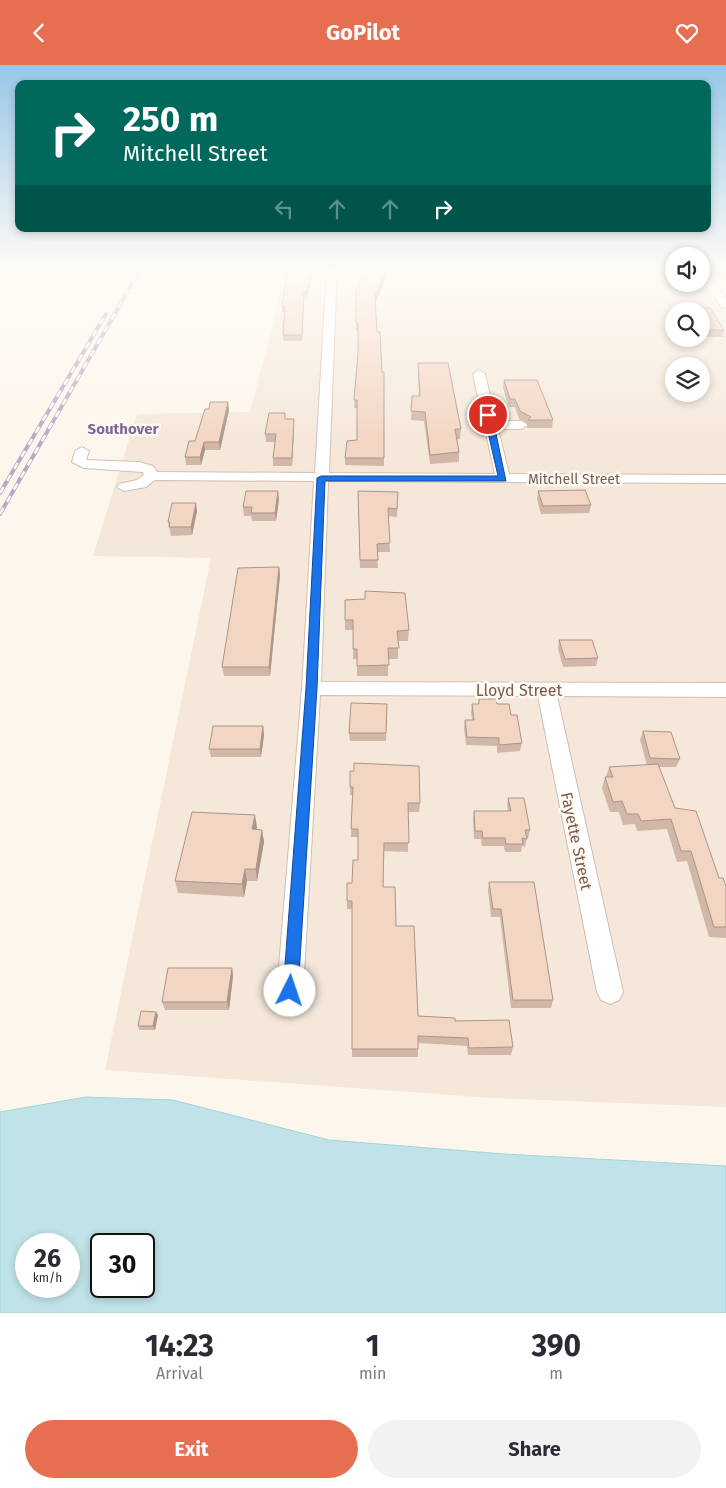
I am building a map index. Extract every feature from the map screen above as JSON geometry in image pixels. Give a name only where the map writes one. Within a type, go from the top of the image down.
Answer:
[{"type":"street","points":[[290,991],[311,688],[329,326]]},
{"type":"street","points":[[480,374],[503,479]]},
{"type":"street","points":[[490,425],[521,425]]},
{"type":"street","points":[[82,451],[79,462],[84,464],[139,466],[148,469],[152,476],[141,484],[124,487]]},
{"type":"street","name":"Mitchell Street","points":[[152,476],[726,479]]},
{"type":"street","name":"Lloyd Street","points":[[311,688],[726,690]]},
{"type":"street","name":"Fayette Street","points":[[546,689],[610,992]]},
{"type":"shaded area","points":[[272,326],[665,326],[665,347],[710,347],[710,326],[726,326],[726,1107],[491,1098],[105,1070],[211,558],[93,556],[137,414],[250,412]]},
{"type":"water","points":[[86,1097],[173,1100],[329,1140],[504,1154],[726,1166],[726,1313],[0,1313],[0,1112]]},
{"type":"building","points":[[284,326],[302,326],[302,335],[283,335]]},
{"type":"building","points":[[358,326],[377,326],[377,332],[380,332],[382,372],[384,372],[384,458],[345,458],[347,441],[357,440],[357,400],[354,400]]},
{"type":"building","points":[[710,326],[722,326],[724,330],[710,330]]},
{"type":"building","points":[[418,363],[448,363],[461,429],[455,429],[459,452],[430,455],[425,412],[411,411],[412,396],[420,396]]},
{"type":"building","points":[[504,380],[537,380],[553,420],[528,420],[531,417],[520,411],[515,399],[510,399]]},
{"type":"building","points":[[210,402],[228,402],[219,442],[204,442],[200,457],[185,457],[189,441],[195,441],[205,409],[209,409]]},
{"type":"building","points":[[269,413],[285,413],[285,419],[294,419],[292,458],[273,458],[276,434],[265,434]]},
{"type":"building","points":[[585,490],[591,505],[543,506],[538,491]]},
{"type":"building","points":[[246,491],[278,491],[275,513],[251,513],[252,507],[243,507]]},
{"type":"building","points":[[358,491],[398,492],[397,509],[388,508],[390,543],[377,544],[378,560],[360,560]]},
{"type":"building","points":[[172,503],[196,503],[191,527],[169,527],[170,522],[168,522]]},
{"type":"building","points":[[279,567],[269,667],[222,667],[238,568]]},
{"type":"building","points":[[365,591],[405,593],[409,630],[397,631],[399,648],[388,648],[389,665],[357,666],[357,649],[353,649],[353,620],[345,620],[345,600],[365,599]]},
{"type":"building","points":[[559,640],[592,640],[598,658],[565,659]]},
{"type":"building","points":[[479,699],[496,699],[497,704],[509,704],[511,715],[517,715],[522,743],[499,745],[499,738],[467,737],[465,720],[474,720],[472,704],[479,704]]},
{"type":"building","points":[[351,703],[387,704],[386,733],[349,733]]},
{"type":"building","points":[[213,726],[263,726],[260,749],[209,749]]},
{"type":"building","points":[[643,731],[671,732],[680,759],[650,758]]},
{"type":"building","points":[[354,763],[419,766],[420,803],[408,803],[409,843],[384,843],[383,887],[395,887],[396,926],[414,926],[418,1016],[455,1018],[455,1021],[509,1020],[513,1047],[469,1048],[468,1038],[418,1036],[418,1049],[352,1049],[352,901],[347,901],[347,883],[352,883],[353,860],[358,860],[358,829],[351,829],[353,787],[350,787],[350,771],[354,771]]},
{"type":"building","points":[[658,764],[675,808],[696,811],[719,878],[723,878],[726,886],[726,927],[714,927],[691,851],[681,851],[671,819],[641,821],[638,814],[627,814],[622,801],[613,802],[605,777],[613,777],[609,767]]},
{"type":"building","points":[[508,798],[524,798],[530,830],[525,830],[527,839],[522,838],[523,844],[506,844],[505,838],[483,838],[482,831],[475,831],[474,811],[511,811]]},
{"type":"building","points":[[192,812],[255,815],[252,829],[262,830],[256,869],[245,869],[242,884],[175,881]]},
{"type":"building","points":[[489,882],[534,882],[553,1000],[513,1000],[501,909],[493,909]]},
{"type":"building","points":[[168,968],[232,968],[227,1002],[162,1002]]},
{"type":"building","points":[[141,1011],[156,1012],[153,1026],[138,1026]]},
{"type":"railway","points":[[0,493],[99,326]]},
{"type":"railway","points":[[0,514],[108,326]]},
{"type":"district","name":"Southover","points":[[123,429]]},
{"type":"route","points":[[290,991],[311,688],[321,478],[503,479],[488,415]]}]
